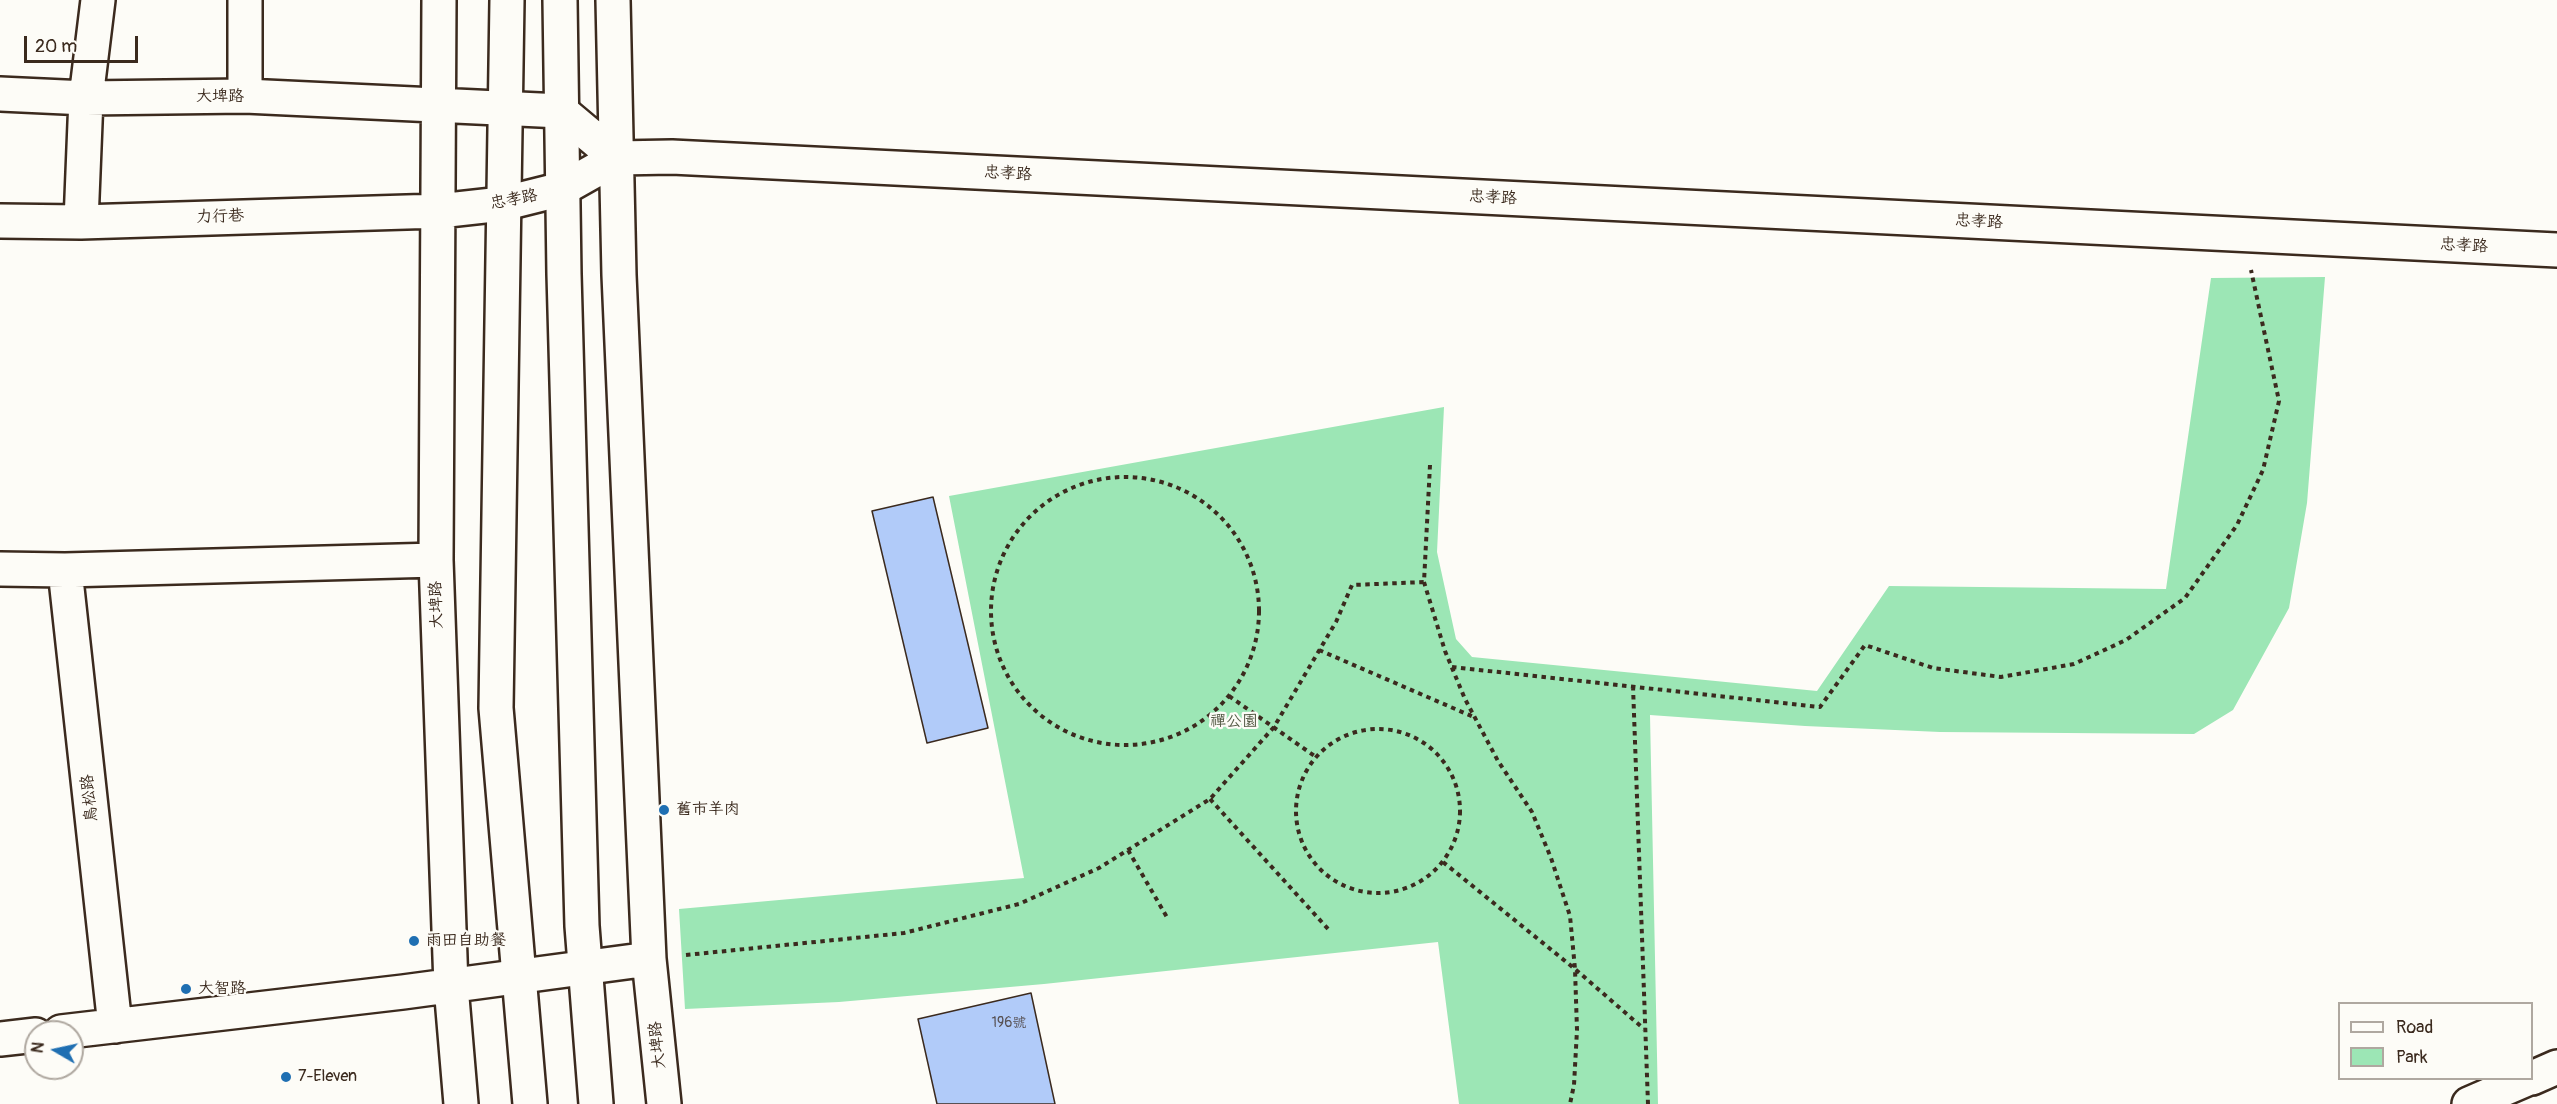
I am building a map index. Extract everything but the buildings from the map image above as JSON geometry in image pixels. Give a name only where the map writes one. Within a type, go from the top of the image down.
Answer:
[{"type":"street","points":[[81,222],[86,98],[98,0]]},
{"type":"street","points":[[245,0],[245,96]]},
{"type":"street","name":"大埤路","points":[[439,0],[440,211],[436,560],[451,986],[461,1104]]},
{"type":"street","points":[[507,0],[502,204],[496,708],[530,1104]]},
{"type":"street","points":[[560,0],[562,189],[584,968],[597,1104]]},
{"type":"street","name":"大埤路","points":[[613,0],[620,283],[649,959],[664,1104]]},
{"type":"street","name":"大埤路","points":[[0,94],[86,98],[245,96],[561,111]]},
{"type":"street","points":[[561,111],[617,158]]},
{"type":"street","name":"忠孝路","points":[[440,211],[502,204],[562,189],[617,158],[672,158],[2557,250]]},
{"type":"street","name":"力行巷","points":[[0,221],[81,222],[440,211]]},
{"type":"street","points":[[0,569],[64,570],[436,560]]},
{"type":"street","name":"鳥松路","points":[[64,570],[115,1026]]},
{"type":"street","points":[[84,1029],[451,986],[649,959]]},
{"type":"street","points":[[0,1039],[24,1036]]},
{"type":"street","points":[[2533,1077],[2557,1067]]},
{"type":"street","points":[[2469,1104],[2525,1080]]},
{"type":"path","points":[[1452,667],[1820,706],[1865,645],[1933,668],[2001,677],[2074,664],[2127,640],[2185,598],[2242,516],[2263,470],[2278,401],[2244,235]]},
{"type":"path","points":[[1430,465],[1424,582],[1452,667],[1498,762],[1532,812],[1551,858],[1570,916],[1577,1030],[1574,1085],[1570,1104]]},
{"type":"path","points":[[1105,477],[1151,478],[1194,495],[1229,525],[1252,565],[1258,599],[1260,611],[1252,656],[1229,696],[1197,725],[1159,742],[1117,746],[1076,737],[1039,715],[1011,683],[995,644],[991,602],[1000,560],[1024,521],[1061,492],[1105,477]]},
{"type":"path","points":[[649,959],[904,933],[1019,904],[1099,868],[1210,799],[1274,727],[1336,622],[1352,585],[1424,582]]},
{"type":"path","points":[[1319,650],[1476,718]]},
{"type":"path","points":[[1633,686],[1648,1104]]},
{"type":"path","points":[[1229,696],[1316,758]]},
{"type":"path","points":[[1392,729],[1418,739],[1440,757],[1454,781],[1460,809],[1456,836],[1443,862],[1424,879],[1401,890],[1375,893],[1349,888],[1326,876],[1309,856],[1299,833],[1296,807],[1301,781],[1316,758],[1337,739],[1364,730],[1392,729]]},
{"type":"path","points":[[1210,799],[1329,930]]},
{"type":"path","points":[[1128,850],[1168,919]]},
{"type":"path","points":[[1443,862],[1645,1029]]},
{"type":"green space","name":"禪公園","points":[[2325,277],[2307,503],[2289,608],[2233,710],[2194,734],[1940,732],[1805,726],[1650,715],[1658,1104],[1459,1104],[1438,942],[1044,984],[839,1002],[685,1009],[679,909],[1024,878],[949,496],[1444,407],[1437,552],[1456,639],[1472,657],[1817,691],[1889,586],[2166,589],[2211,278]]},
{"type":"place","name":"舊市羊肉","points":[[664,810]]},
{"type":"place","name":"雨田自助餐","points":[[414,941]]},
{"type":"place","name":"大智路","points":[[186,989]]},
{"type":"place","name":"7-Eleven","points":[[286,1077]]}]
